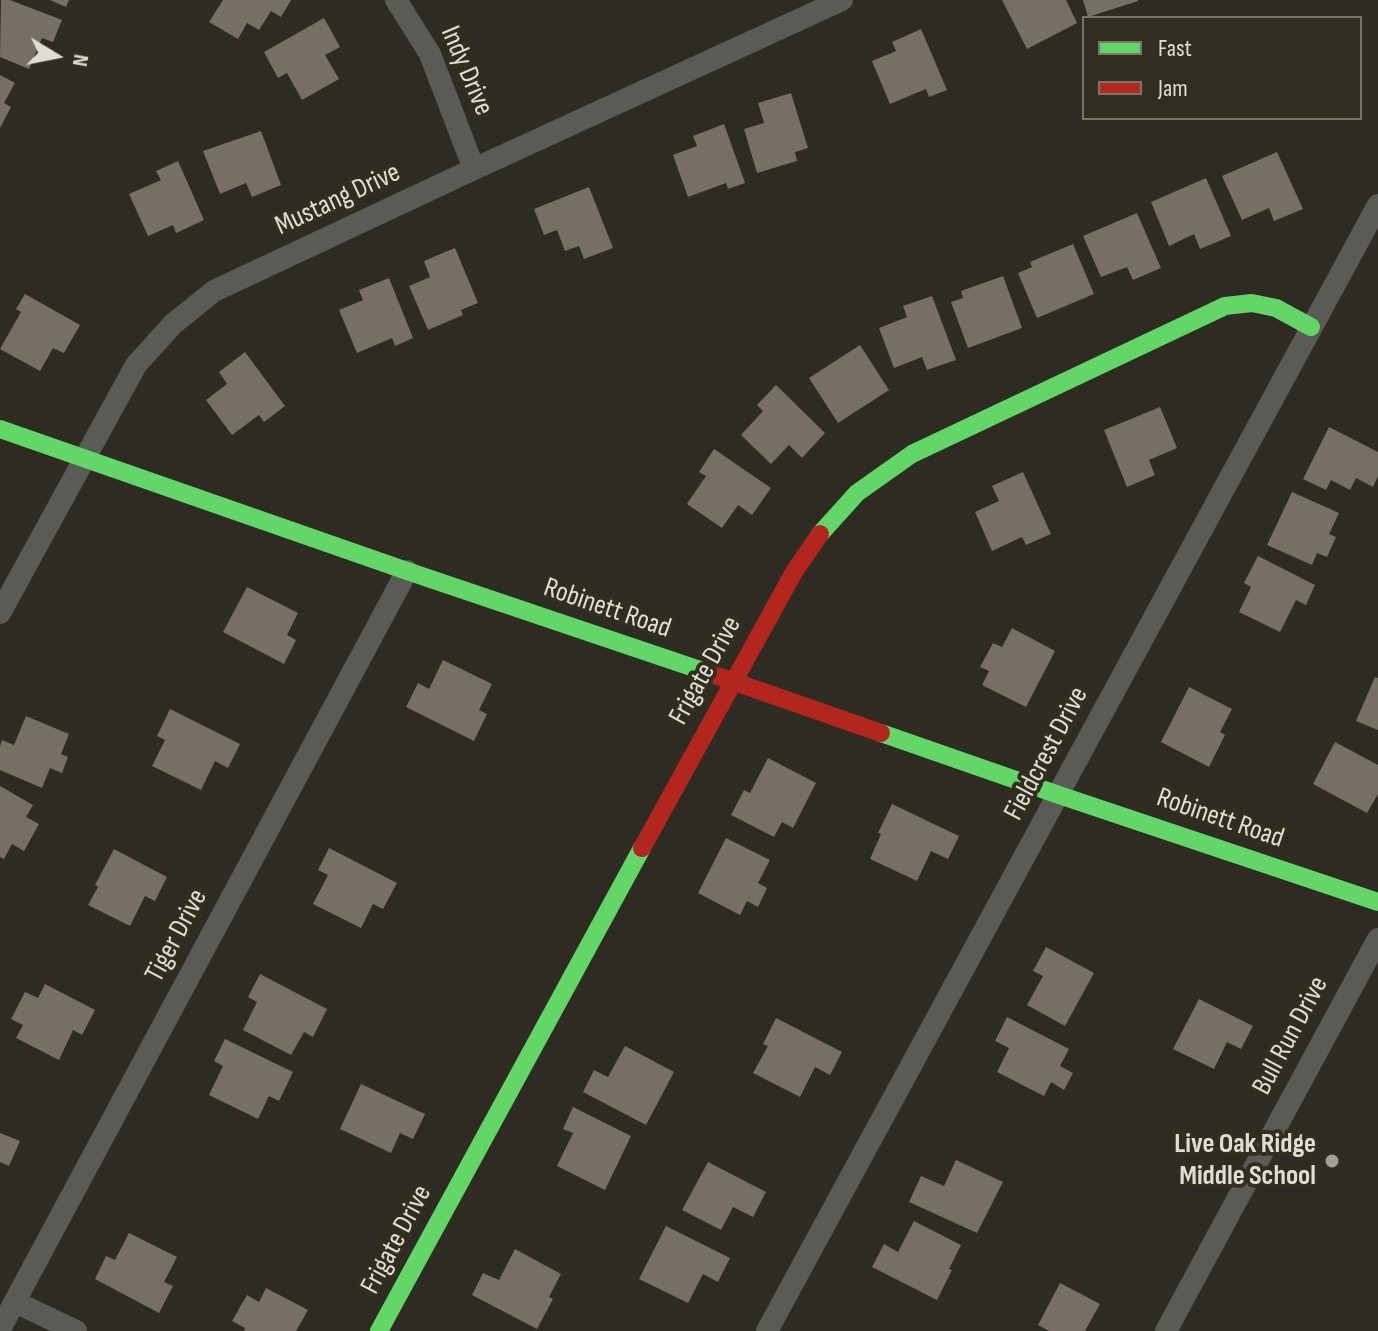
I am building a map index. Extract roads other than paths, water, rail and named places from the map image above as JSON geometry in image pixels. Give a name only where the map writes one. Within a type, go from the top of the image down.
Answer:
[{"type":"street","name":"Indy Drive","points":[[396,0],[430,54],[474,169]]},
{"type":"street","name":"Mustang Drive","points":[[0,613],[136,365],[173,324],[214,291],[474,169],[800,9],[842,0]]},
{"type":"street","name":"Fieldcrest Drive","points":[[767,1331],[1378,205]]},
{"type":"street","name":"Frigate Drive","points":[[379,1331],[794,572],[821,533],[857,493],[912,454],[1225,306],[1252,303],[1276,308],[1311,327]]},
{"type":"street","name":"Robinett Road","points":[[0,429],[1378,902]]},
{"type":"street","name":"Tiger Drive","points":[[0,1329],[407,571]]},
{"type":"street","name":"Bull Run Drive","points":[[1166,1331],[1378,939]]},
{"type":"street","points":[[15,1302],[76,1331]]},
{"type":"place","name":"Live Oak Ridge Middle School","points":[[1332,1161]]}]
